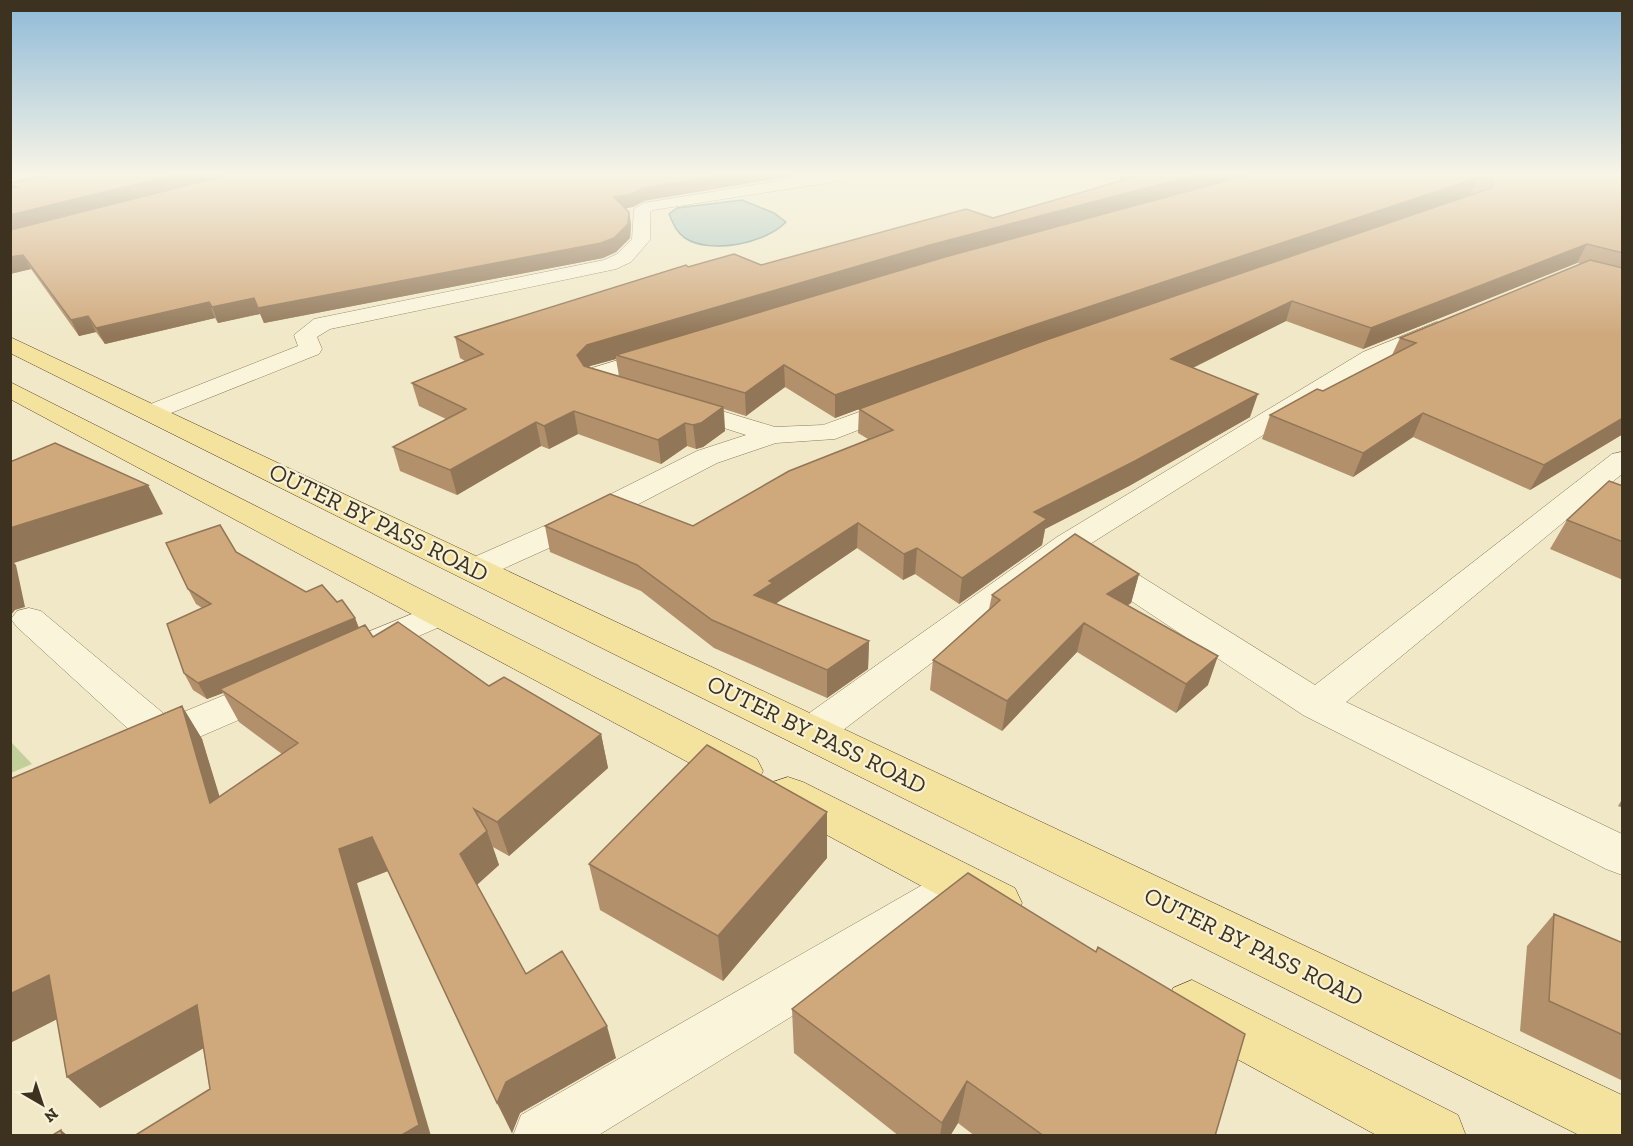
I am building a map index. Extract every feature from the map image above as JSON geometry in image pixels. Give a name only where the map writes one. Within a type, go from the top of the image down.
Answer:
[{"type":"main road","name":"OUTER BY PASS ROAD","points":[[10,344],[1623,1125]]},
{"type":"main road","points":[[10,389],[1028,919]]},
{"type":"main road","points":[[1164,991],[1437,1136]]},
{"type":"street","points":[[152,412],[311,349],[305,335],[322,324],[385,309],[609,265],[624,258],[641,240],[641,228]]},
{"type":"street","points":[[812,732],[1068,544],[1371,357],[1458,321]]},
{"type":"street","points":[[641,394],[597,381],[595,377],[600,373],[678,349]]},
{"type":"street","points":[[475,569],[578,523],[707,457],[773,435],[826,433],[924,396]]},
{"type":"street","points":[[663,401],[773,435]]},
{"type":"street","points":[[1317,705],[1598,499],[1623,460]]},
{"type":"street","points":[[1068,544],[1317,705],[1623,855]]},
{"type":"street","points":[[123,756],[439,614]]},
{"type":"street","points":[[29,618],[164,737]]},
{"type":"street","points":[[542,1136],[965,885]]},
{"type":"green space","points":[[11,742],[32,764],[11,773]]},
{"type":"water","points":[[676,228],[778,228],[752,241],[723,246],[696,243],[682,236]]},
{"type":"building","points":[[624,228],[614,238],[601,243],[258,308],[254,298],[212,307],[209,302],[96,328],[88,316],[71,320],[23,255],[10,257],[10,230]]},
{"type":"building","points":[[895,228],[993,228],[587,345],[577,355],[584,366],[723,407],[701,423],[693,425],[685,423],[658,440],[574,411],[544,426],[536,422],[450,470],[393,447],[466,409],[412,383],[483,354],[455,337],[686,265],[688,267],[734,254],[761,265]]},
{"type":"building","points":[[1050,228],[1325,228],[1028,327],[835,395],[784,365],[745,393],[616,355],[945,257]]},
{"type":"building","points":[[1372,228],[1623,228],[1623,253],[1587,244],[1371,328],[1292,301],[1171,359],[1258,394],[1135,461],[1034,512],[1047,519],[962,578],[917,548],[904,554],[858,523],[769,581],[773,583],[754,595],[869,641],[827,670],[712,620],[637,565],[545,526],[610,494],[693,526],[789,471],[893,430],[859,409],[1046,340]]},
{"type":"building","points":[[1590,260],[1623,268],[1623,418],[1544,465],[1423,413],[1363,453],[1270,415],[1317,389],[1323,391],[1416,343],[1400,338]]},
{"type":"building","points":[[55,443],[148,485],[10,528],[10,462]]},
{"type":"building","points":[[1609,481],[1623,486],[1623,542],[1567,520]]},
{"type":"building","points":[[220,525],[236,552],[306,592],[322,585],[337,602],[342,600],[355,618],[198,683],[184,673],[167,624],[211,604],[188,589],[166,543]]},
{"type":"building","points":[[1075,534],[1139,574],[1107,594],[1218,656],[1186,684],[1084,623],[1007,701],[933,660],[1000,600],[992,595]]},
{"type":"building","points":[[398,622],[489,686],[504,677],[601,734],[497,822],[474,809],[487,831],[460,854],[526,974],[562,951],[607,1026],[506,1082],[497,1103],[372,837],[339,849],[419,1125],[400,1136],[134,1136],[210,1089],[197,1005],[67,1077],[49,975],[10,994],[10,779],[182,706],[210,803],[298,743],[220,689],[365,625],[373,637]]},
{"type":"building","points":[[707,745],[827,812],[718,936],[589,864]]},
{"type":"building","points":[[968,873],[1096,952],[1098,947],[1245,1034],[1215,1136],[1044,1136],[967,1081],[942,1123],[792,1009]]},
{"type":"building","points":[[1554,914],[1623,943],[1623,1035],[1549,1001]]},
{"type":"building","points":[[61,1130],[62,1136],[51,1136]]}]
